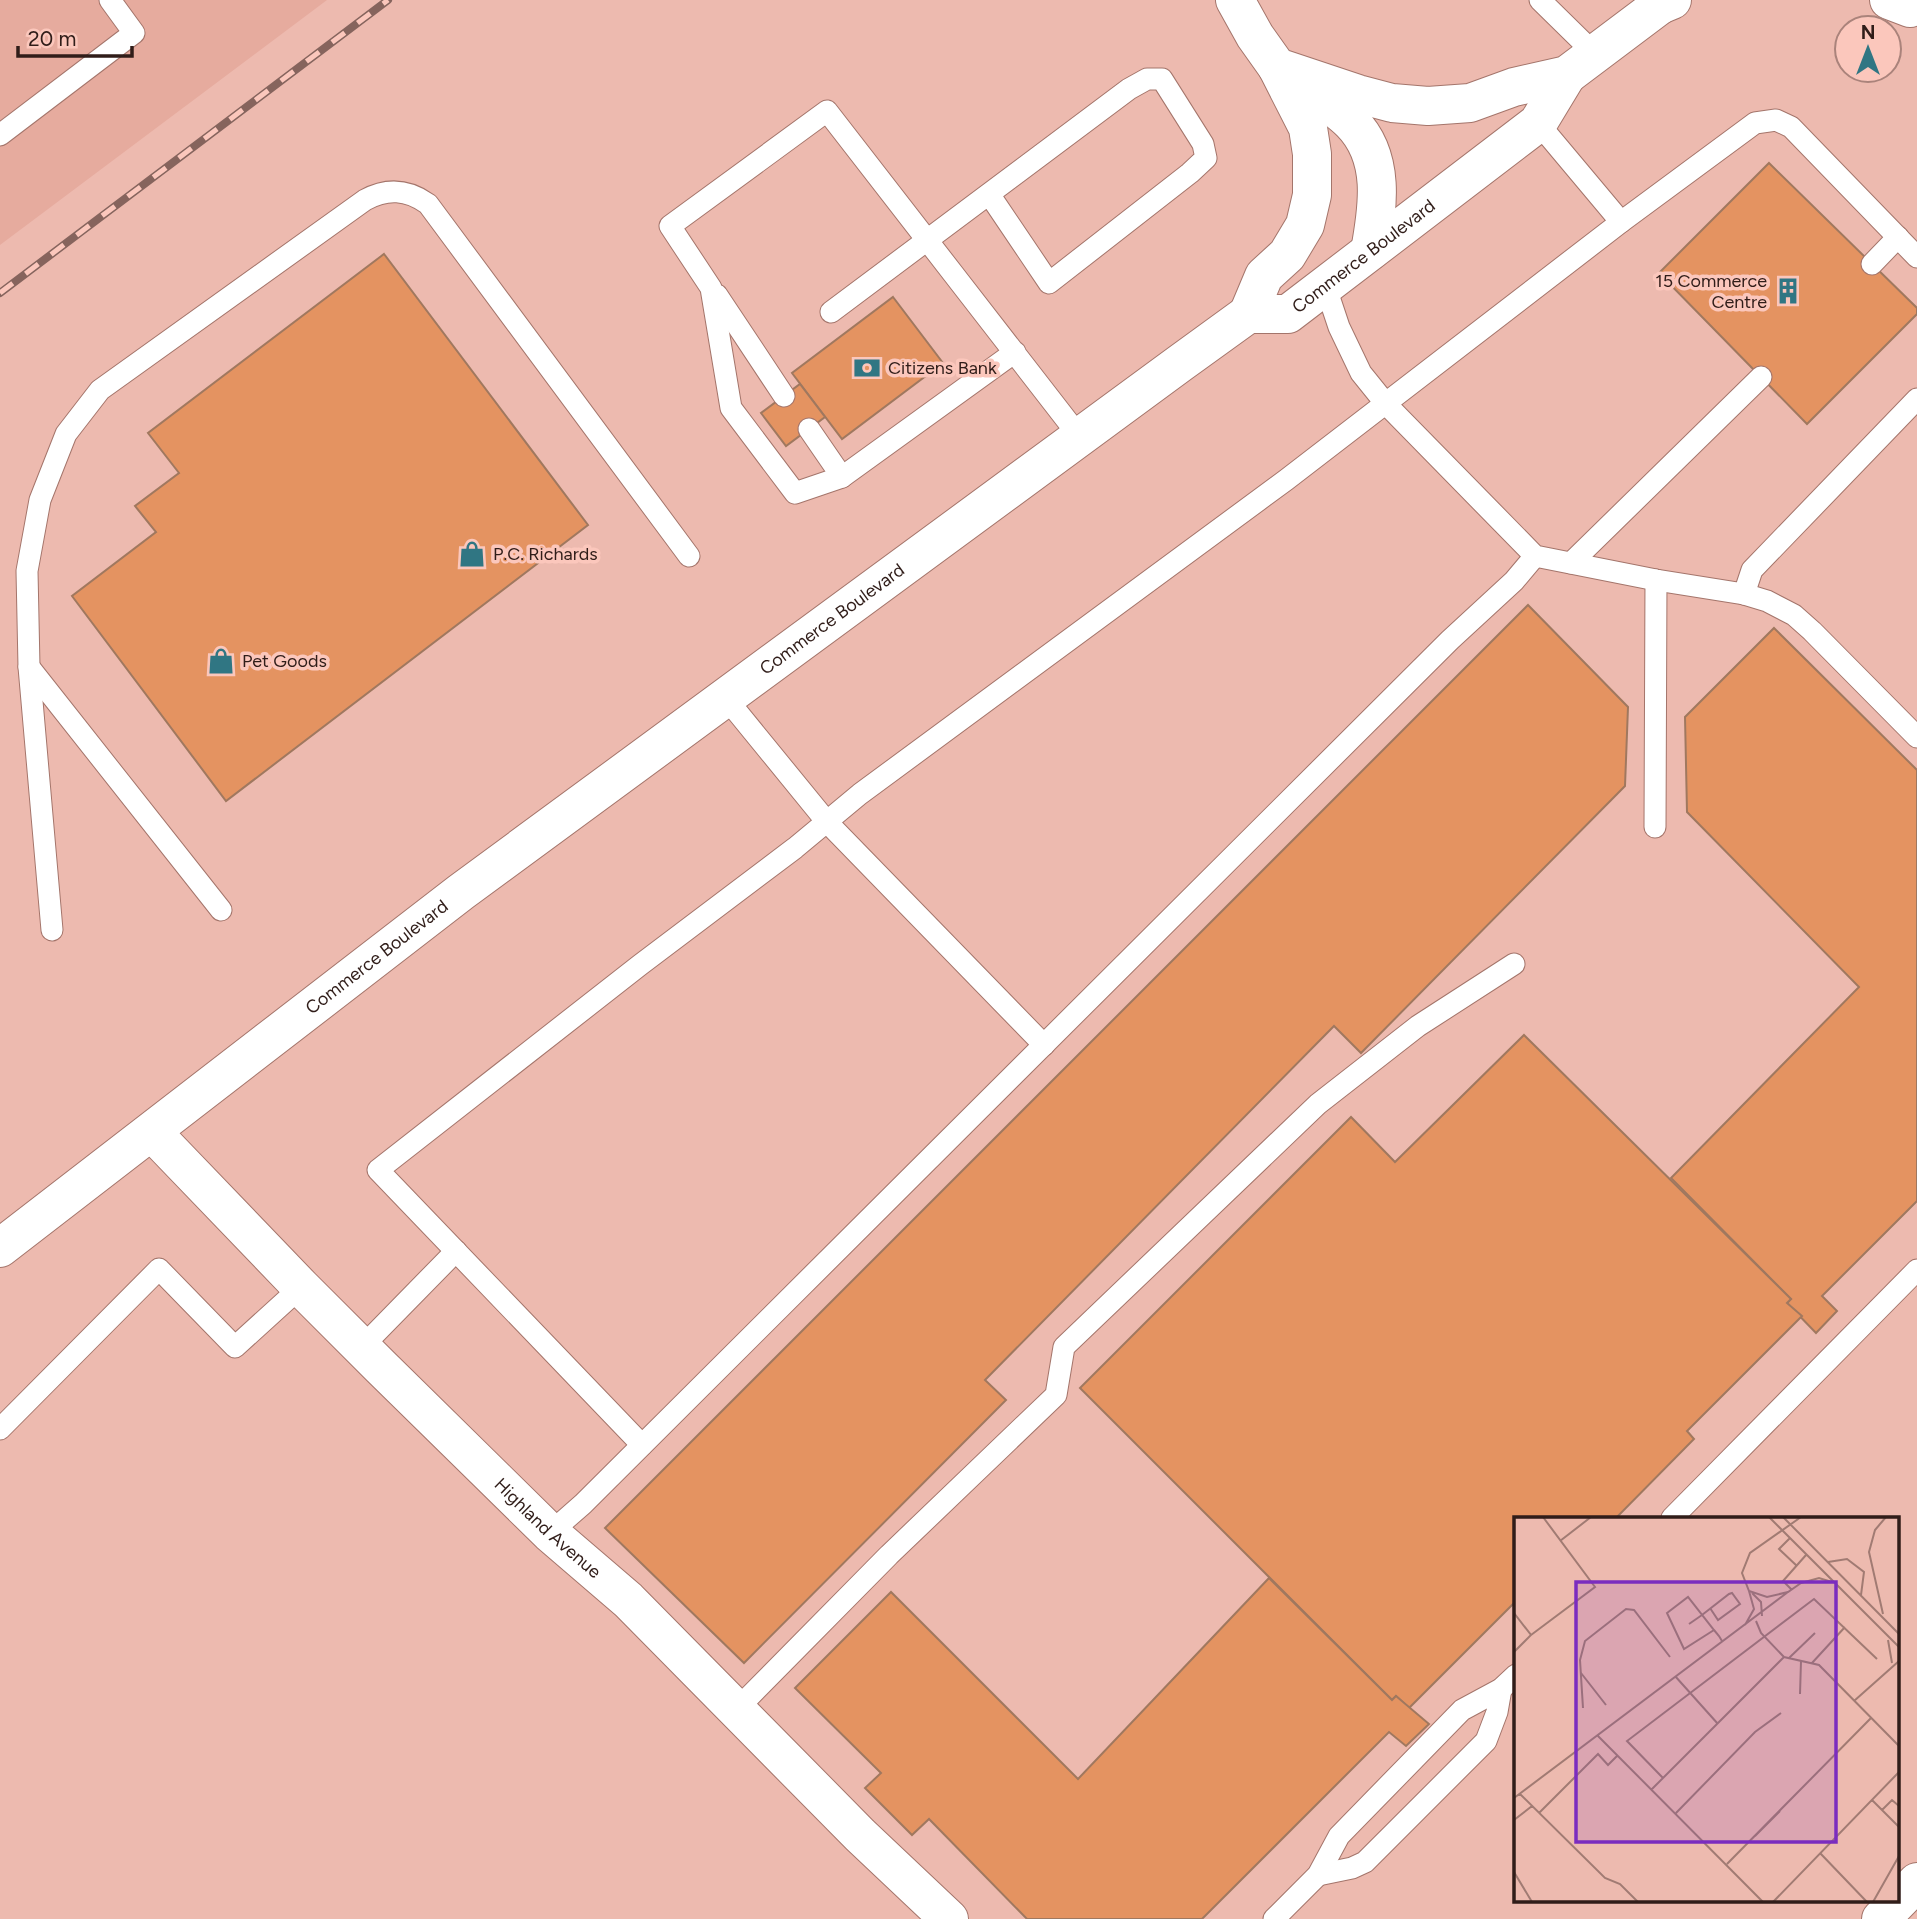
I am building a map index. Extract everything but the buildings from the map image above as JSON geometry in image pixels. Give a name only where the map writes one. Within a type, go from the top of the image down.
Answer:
[{"type":"street","points":[[1236,0],[1255,36],[1277,67],[1308,128],[1312,154],[1312,195],[1305,225],[1287,256],[1264,276],[1248,314]]},
{"type":"street","name":"Commerce Boulevard","points":[[0,1248],[461,892],[1079,436],[1248,314],[1287,314],[1538,123],[1581,65],[1665,2]]},
{"type":"street","points":[[1277,67],[1392,103],[1428,106],[1470,103],[1581,65]]},
{"type":"street","points":[[1277,67],[1351,122],[1366,144],[1377,175],[1376,217],[1370,251]]},
{"type":"street","name":"Highland Avenue","points":[[152,1132],[301,1287],[550,1533],[628,1600],[860,1835],[949,1919]]},
{"type":"street","points":[[1899,1900],[1917,1882]]},
{"type":"street","points":[[1881,1919],[1898,1902]]},
{"type":"lane","points":[[0,135],[134,33],[110,0]]},
{"type":"lane","points":[[1540,0],[1581,65]]},
{"type":"lane","points":[[831,312],[1129,89],[1147,79],[1162,79],[1203,144],[1206,158],[1049,283],[989,194]]},
{"type":"lane","points":[[784,396],[670,226],[827,111],[1079,436]]},
{"type":"lane","points":[[642,1445],[378,1170],[860,794],[1386,404],[1621,222],[1755,123],[1776,120],[1791,127],[1917,257]]},
{"type":"lane","points":[[1538,123],[1621,222]]},
{"type":"lane","points":[[52,930],[29,667],[27,571],[40,500],[66,434],[100,390],[365,200],[389,191],[417,196],[428,204],[689,556]]},
{"type":"lane","points":[[1872,264],[1898,237]]},
{"type":"lane","points":[[1325,285],[1339,327],[1361,373],[1386,404],[1535,556],[1744,594],[1767,601],[1794,615],[1917,737]]},
{"type":"lane","points":[[712,288],[731,408],[795,493],[842,477],[1015,352]]},
{"type":"lane","points":[[1572,563],[1761,377]]},
{"type":"lane","points":[[1744,594],[1752,570],[1917,399]]},
{"type":"lane","points":[[809,429],[842,477]]},
{"type":"lane","points":[[550,1533],[583,1504],[1450,640],[1514,581],[1535,556]]},
{"type":"lane","points":[[1656,580],[1656,827]]},
{"type":"lane","points":[[29,667],[221,910]]},
{"type":"lane","points":[[725,696],[827,822],[1044,1045]]},
{"type":"lane","points":[[737,1709],[889,1555],[1056,1395],[1065,1347],[1318,1104],[1418,1026],[1514,964]]},
{"type":"lane","points":[[362,1347],[456,1251]]},
{"type":"lane","points":[[0,1429],[159,1269],[235,1347],[301,1287]]},
{"type":"lane","points":[[1673,1517],[1917,1270]]},
{"type":"lane","points":[[1274,1919],[1318,1875],[1339,1836],[1462,1710],[1509,1682]]},
{"type":"lane","points":[[1318,1875],[1352,1868],[1365,1862],[1486,1741],[1509,1682]]},
{"type":"shaded area","points":[[0,0],[327,0],[0,245]]},
{"type":"railway","points":[[0,293],[388,0]]},
{"type":"place","name":"15 Commerce Centre","points":[[1788,291]]},
{"type":"place","name":"Citizens Bank","points":[[867,368]]},
{"type":"place","name":"P.C. Richards","points":[[472,554]]},
{"type":"place","name":"Pet Goods","points":[[221,661]]}]
